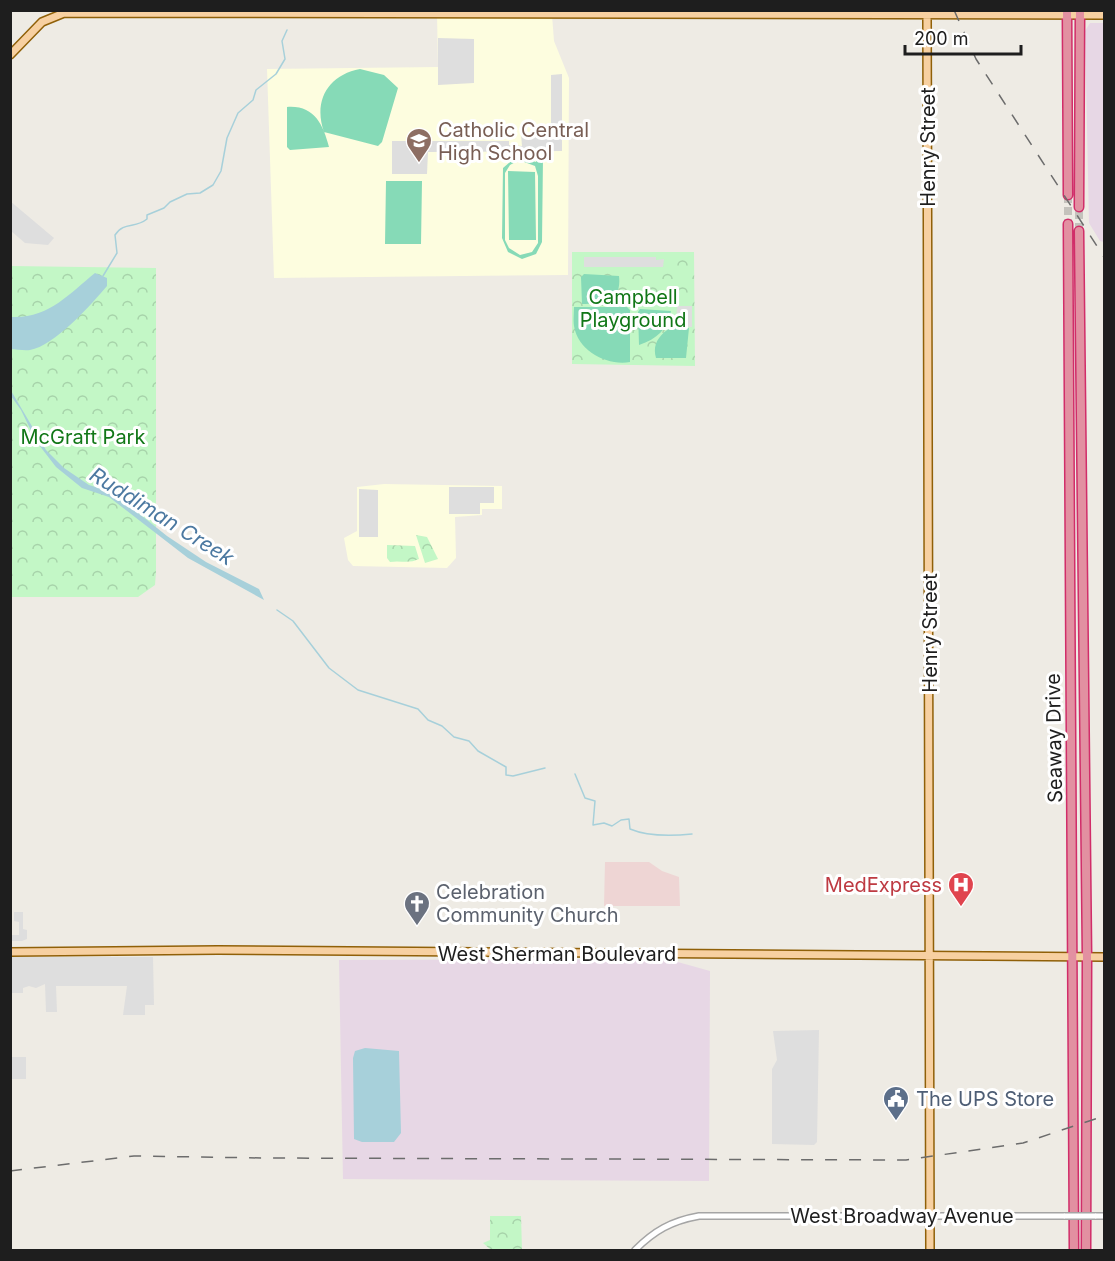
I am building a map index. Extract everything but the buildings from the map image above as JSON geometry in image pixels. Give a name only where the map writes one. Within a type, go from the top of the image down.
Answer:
[{"type":"highway","points":[[1067,13],[1068,195]]},
{"type":"highway","points":[[1079,207],[1080,13]]},
{"type":"highway","points":[[1067,25],[1070,31],[1072,100],[1077,100],[1081,91]]},
{"type":"highway","name":"Seaway Drive","points":[[1068,224],[1074,1251]]},
{"type":"highway","name":"Seaway Drive","points":[[1079,231],[1087,954],[1086,1251]]},
{"type":"highway","points":[[1068,402],[1074,399],[1078,405],[1079,470],[1082,476]]},
{"type":"highway","points":[[1068,494],[1072,505],[1073,558],[1077,564],[1081,564],[1083,559]]},
{"type":"highway","points":[[1072,874],[1076,869],[1082,873],[1083,942],[1087,954]]},
{"type":"highway","points":[[1072,961],[1076,974],[1077,1040],[1083,1041],[1086,1036]]},
{"type":"main road","points":[[10,55],[42,22],[64,12],[927,15],[1080,13],[1104,15]]},
{"type":"main road","name":"Henry Street","points":[[927,15],[930,1251]]},
{"type":"main road","name":"West Sherman Boulevard","points":[[10,952],[931,955],[1072,961],[1087,954],[1104,957]]},
{"type":"street","name":"West Broadway Avenue","points":[[635,1251],[670,1223],[699,1216],[1104,1216]]},
{"type":"shaded area","name":"Catholic Central High School","points":[[437,14],[552,15],[554,41],[569,78],[568,275],[274,278],[267,69],[438,67]]},
{"type":"shaded area","points":[[1090,23],[1104,23],[1104,242],[1100,241],[1089,223],[1085,31]]},
{"type":"shaded area","points":[[438,38],[474,39],[474,83],[438,85]]},
{"type":"shaded area","points":[[562,74],[562,151],[428,152],[427,174],[392,174],[392,141],[509,141],[509,145],[522,146],[521,134],[551,133],[551,75]]},
{"type":"shaded area","points":[[10,201],[54,238],[48,245],[25,243],[11,231]]},
{"type":"shaded area","points":[[584,257],[664,259],[663,267],[584,267]]},
{"type":"shaded area","points":[[677,306],[692,306],[692,327],[676,326]]},
{"type":"shaded area","points":[[384,484],[502,486],[502,509],[482,509],[482,515],[455,517],[456,558],[447,568],[353,566],[348,560],[344,538],[357,531],[357,487]]},
{"type":"shaded area","points":[[449,487],[494,487],[494,503],[480,503],[480,514],[449,514]]},
{"type":"shaded area","points":[[359,489],[378,490],[378,537],[359,537]]},
{"type":"shaded area","points":[[605,862],[649,862],[662,871],[679,877],[680,906],[604,906]]},
{"type":"shaded area","points":[[14,912],[23,912],[23,929],[27,930],[27,939],[22,941],[11,941],[11,935],[19,935],[19,922],[14,921]]},
{"type":"shaded area","points":[[11,957],[153,957],[154,1005],[145,1005],[145,1015],[123,1015],[127,986],[56,986],[57,1012],[46,1012],[45,984],[36,988],[29,986],[23,988],[23,993],[11,993]]},
{"type":"shaded area","points":[[667,959],[710,971],[709,1181],[343,1179],[339,960]]},
{"type":"shaded area","points":[[819,1030],[817,1142],[814,1145],[772,1144],[772,1069],[777,1060],[773,1031]]},
{"type":"shaded area","points":[[11,1057],[26,1057],[26,1079],[11,1079]]},
{"type":"green space","points":[[360,69],[384,75],[398,88],[382,142],[378,146],[324,132],[321,121],[322,100],[332,83],[349,72]]},
{"type":"green space","points":[[287,107],[304,109],[311,113],[324,131],[329,147],[290,150],[287,147]]},
{"type":"green space","points":[[517,156],[536,162],[537,157],[543,157],[542,242],[536,254],[522,259],[508,252],[502,238],[503,168]],"holes":[[[519,160],[535,166],[538,176],[538,243],[532,252],[520,255],[509,248],[505,240],[505,173],[510,165]]]},
{"type":"green space","points":[[508,171],[535,172],[536,240],[509,240]]},
{"type":"green space","points":[[386,181],[422,181],[421,244],[385,244]]},
{"type":"green space","name":"Campbell Playground","points":[[572,252],[694,252],[695,366],[572,364]]},
{"type":"green space","name":"McGraft Park","points":[[11,266],[156,268],[156,572],[155,585],[138,597],[11,597]]},
{"type":"green space","points":[[584,274],[619,276],[619,285],[614,297],[604,302],[582,304],[581,277]]},
{"type":"green space","points":[[574,307],[627,307],[630,310],[630,362],[612,362],[587,349],[577,335],[574,324]]},
{"type":"green space","points":[[640,309],[671,311],[661,332],[651,340],[639,345],[638,312]]},
{"type":"green space","points":[[670,328],[689,328],[686,358],[656,358],[657,341]]},
{"type":"green space","points":[[416,535],[427,537],[438,559],[425,563]]},
{"type":"green space","points":[[387,545],[415,546],[419,559],[390,562],[387,558]]},
{"type":"green space","points":[[490,1216],[521,1216],[522,1250],[491,1250],[483,1243],[490,1240]]},
{"type":"water","points":[[95,273],[107,278],[107,286],[72,324],[40,347],[28,350],[11,349],[11,317],[36,314],[57,304]]},
{"type":"water","points":[[10,389],[46,450],[64,468],[89,485],[112,492],[167,536],[206,562],[259,589],[264,600],[188,558],[109,497],[82,488],[56,467],[36,441],[21,410],[11,396]]},
{"type":"water","points":[[365,1048],[399,1051],[401,1133],[394,1142],[362,1142],[354,1139],[353,1058],[355,1051]]},
{"type":"waterway","points":[[103,276],[117,253],[115,235],[118,231],[126,226],[143,222],[147,219],[147,215],[164,208],[170,202],[187,194],[200,193],[213,185],[221,171],[227,138],[238,113],[253,100],[256,90],[276,74],[285,59],[282,41],[287,30]]},
{"type":"waterway","name":"Ruddiman Creek","points":[[277,610],[293,621],[329,668],[358,690],[418,709],[428,720],[442,726],[454,737],[469,741],[478,751],[506,767],[506,775],[513,776],[545,768]]},
{"type":"waterway","name":"Ruddiman Creek","points":[[575,774],[585,798],[595,801],[593,825],[604,823],[612,826],[621,820],[629,819],[630,829],[653,835],[692,834]]},
{"type":"tunnel","points":[[1068,195],[1068,224]]},
{"type":"tunnel","points":[[1079,207],[1079,231]]},
{"type":"railway","points":[[954,10],[976,59],[1104,257]]},
{"type":"railway","points":[[10,1171],[134,1156],[906,1160],[1023,1143],[1104,1116]]},
{"type":"place","name":"Catholic Central High School","points":[[419,164]]},
{"type":"place","name":"MedExpress","points":[[961,908]]},
{"type":"place","name":"Celebration Community Church","points":[[417,927]]},
{"type":"place","name":"The UPS Store","points":[[896,1122]]}]
